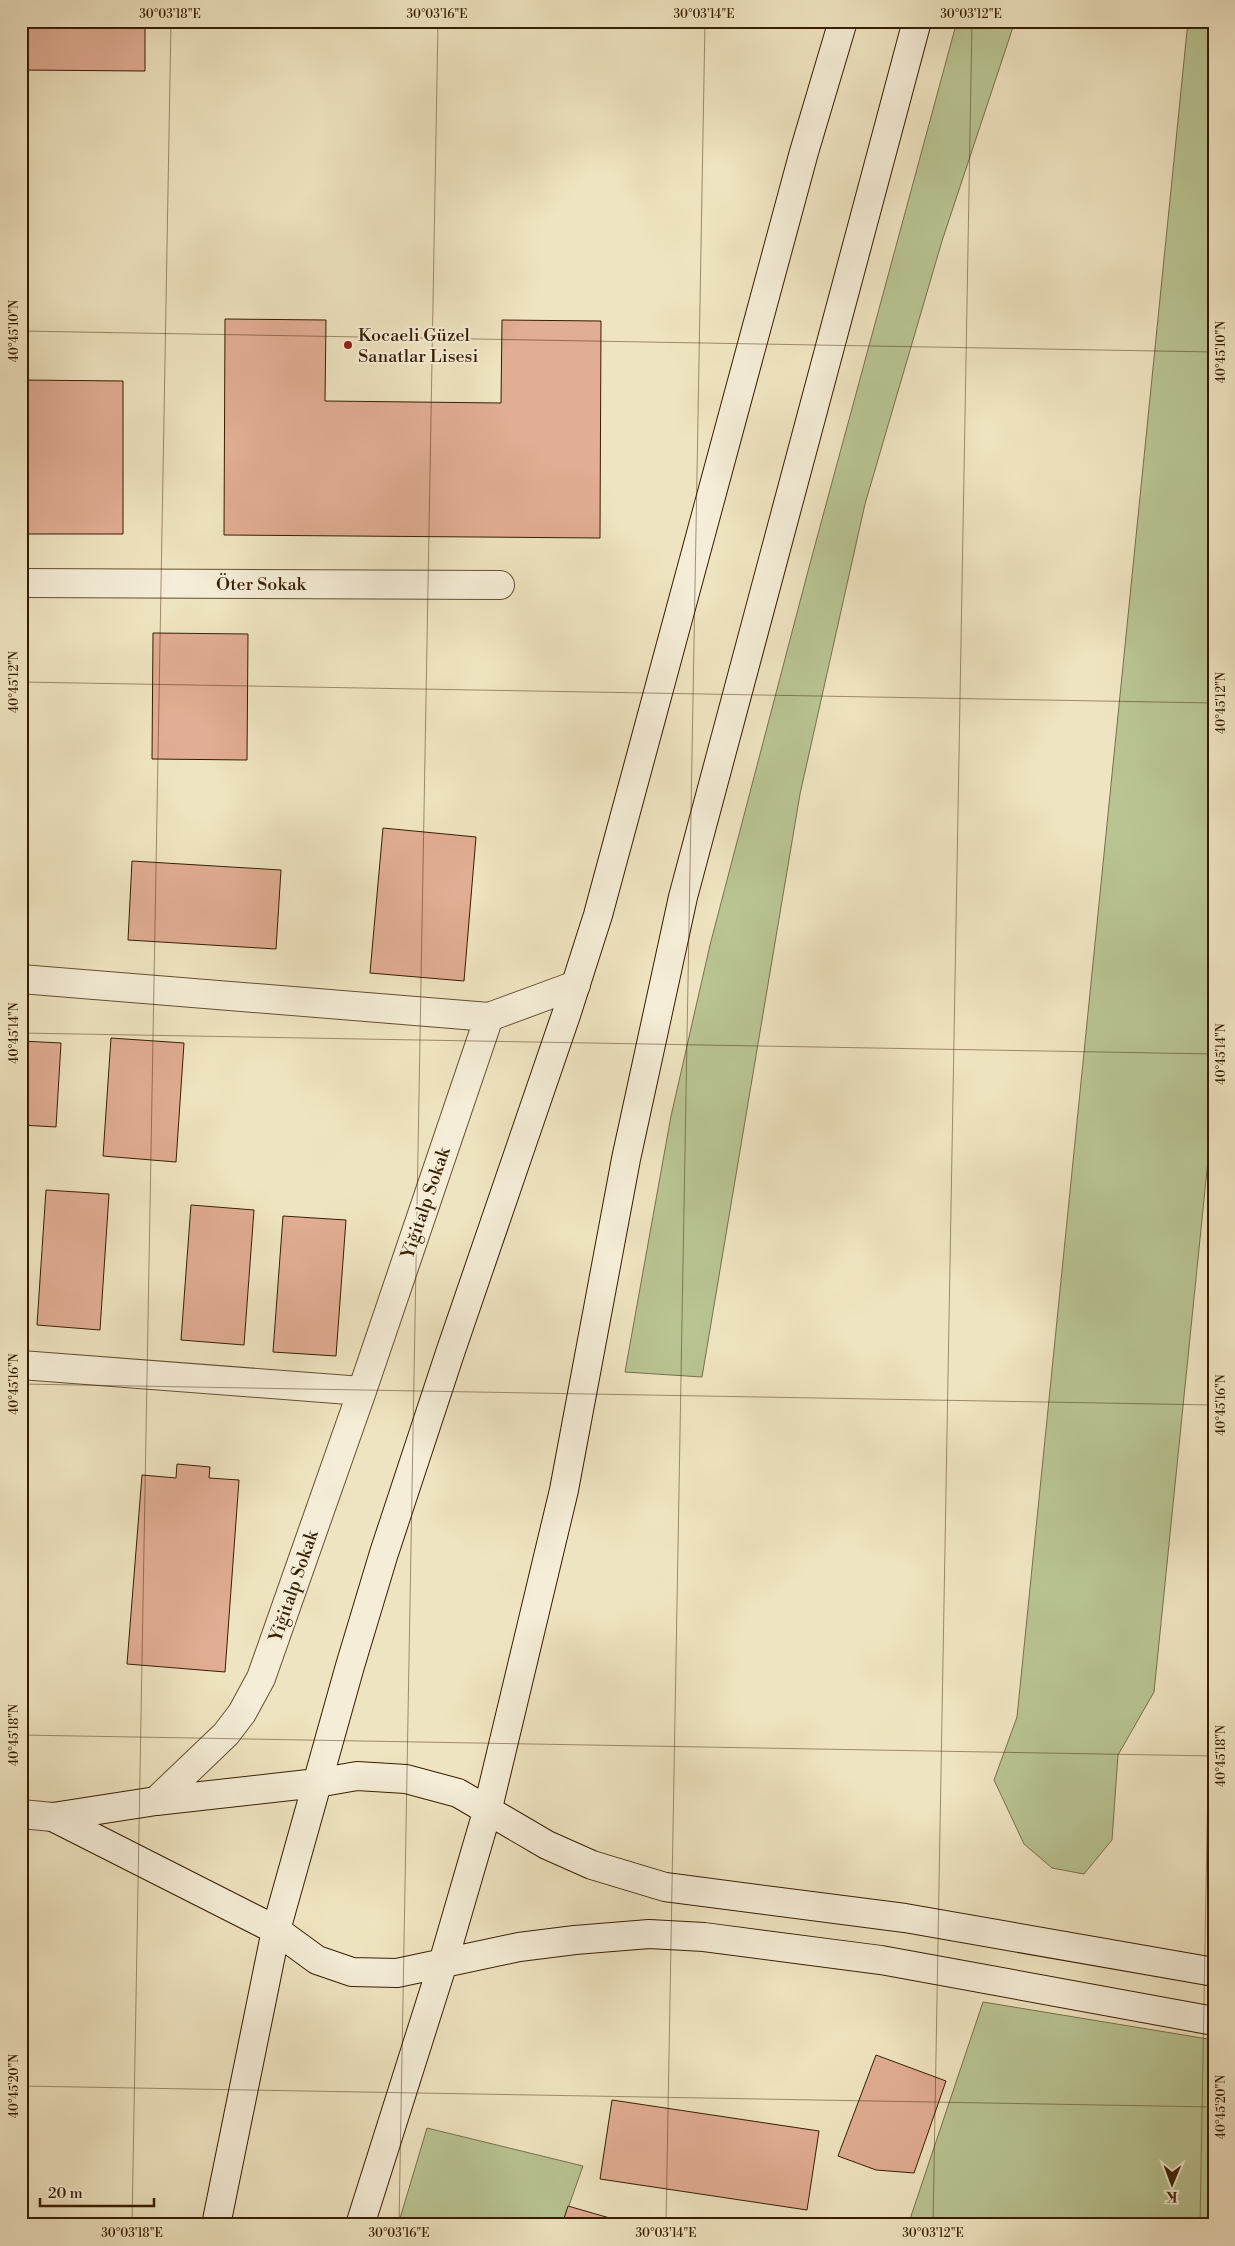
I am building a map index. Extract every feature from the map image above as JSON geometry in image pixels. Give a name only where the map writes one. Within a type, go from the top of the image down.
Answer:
[{"type":"main road","points":[[216,2225],[276,1930],[317,1783],[384,1553],[598,915],[804,152],[843,21]]},
{"type":"main road","points":[[360,2225],[443,1963],[487,1812],[564,1490],[626,1159],[682,897],[917,21]]},
{"type":"main road","name":"Öter Sokak","points":[[21,583],[500,584]]},
{"type":"main road","points":[[21,979],[489,1017],[576,985]]},
{"type":"main road","name":"Yiğitalp Sokak","points":[[156,1801],[226,1734],[242,1712],[261,1678],[362,1391],[489,1017]]},
{"type":"main road","points":[[21,1365],[362,1391]]},
{"type":"main road","points":[[21,1814],[53,1817],[156,1801],[317,1783],[357,1776],[406,1779],[458,1793],[547,1846],[592,1865],[665,1887],[904,1918],[1214,1972]]},
{"type":"main road","points":[[53,1817],[276,1930],[318,1960],[352,1972],[397,1973],[519,1947],[575,1940],[648,1934],[704,1937],[881,1960],[1214,2021]]},
{"type":"green space","points":[[957,21],[1015,21],[942,241],[865,504],[800,794],[702,1377],[625,1372],[671,1116],[710,945],[808,571]]},
{"type":"green space","points":[[1188,21],[1214,21],[1214,1101],[1154,1692],[1118,1755],[1112,1840],[1084,1874],[1052,1868],[1024,1844],[994,1780],[1017,1717]]},
{"type":"green space","points":[[983,2002],[1214,2040],[1214,2225],[908,2225]]},
{"type":"green space","points":[[427,2128],[583,2166],[562,2225],[398,2225]]},
{"type":"building","points":[[21,21],[145,21],[145,71],[21,70]]},
{"type":"building","points":[[225,319],[326,320],[325,401],[501,403],[502,320],[601,321],[600,538],[224,535]]},
{"type":"building","points":[[21,380],[123,381],[123,534],[21,534]]},
{"type":"building","points":[[153,633],[248,634],[247,760],[152,759]]},
{"type":"building","points":[[383,828],[476,837],[464,981],[370,973]]},
{"type":"building","points":[[132,861],[281,870],[276,949],[128,940]]},
{"type":"building","points":[[111,1038],[184,1043],[176,1162],[103,1156]]},
{"type":"building","points":[[21,1041],[61,1043],[56,1127],[21,1125]]},
{"type":"building","points":[[46,1190],[109,1194],[100,1330],[37,1325]]},
{"type":"building","points":[[191,1205],[254,1210],[244,1345],[181,1340]]},
{"type":"building","points":[[283,1216],[346,1220],[336,1356],[273,1352]]},
{"type":"building","points":[[177,1464],[210,1467],[209,1478],[239,1480],[225,1672],[127,1664],[142,1475],[176,1478]]},
{"type":"building","points":[[876,2055],[946,2081],[914,2173],[876,2170],[838,2156]]},
{"type":"building","points":[[612,2100],[819,2131],[807,2210],[600,2179]]},
{"type":"building","points":[[568,2206],[634,2225],[562,2225]]},
{"type":"place","name":"Kocaeli Güzel Sanatlar Lisesi","points":[[348,345]]}]
